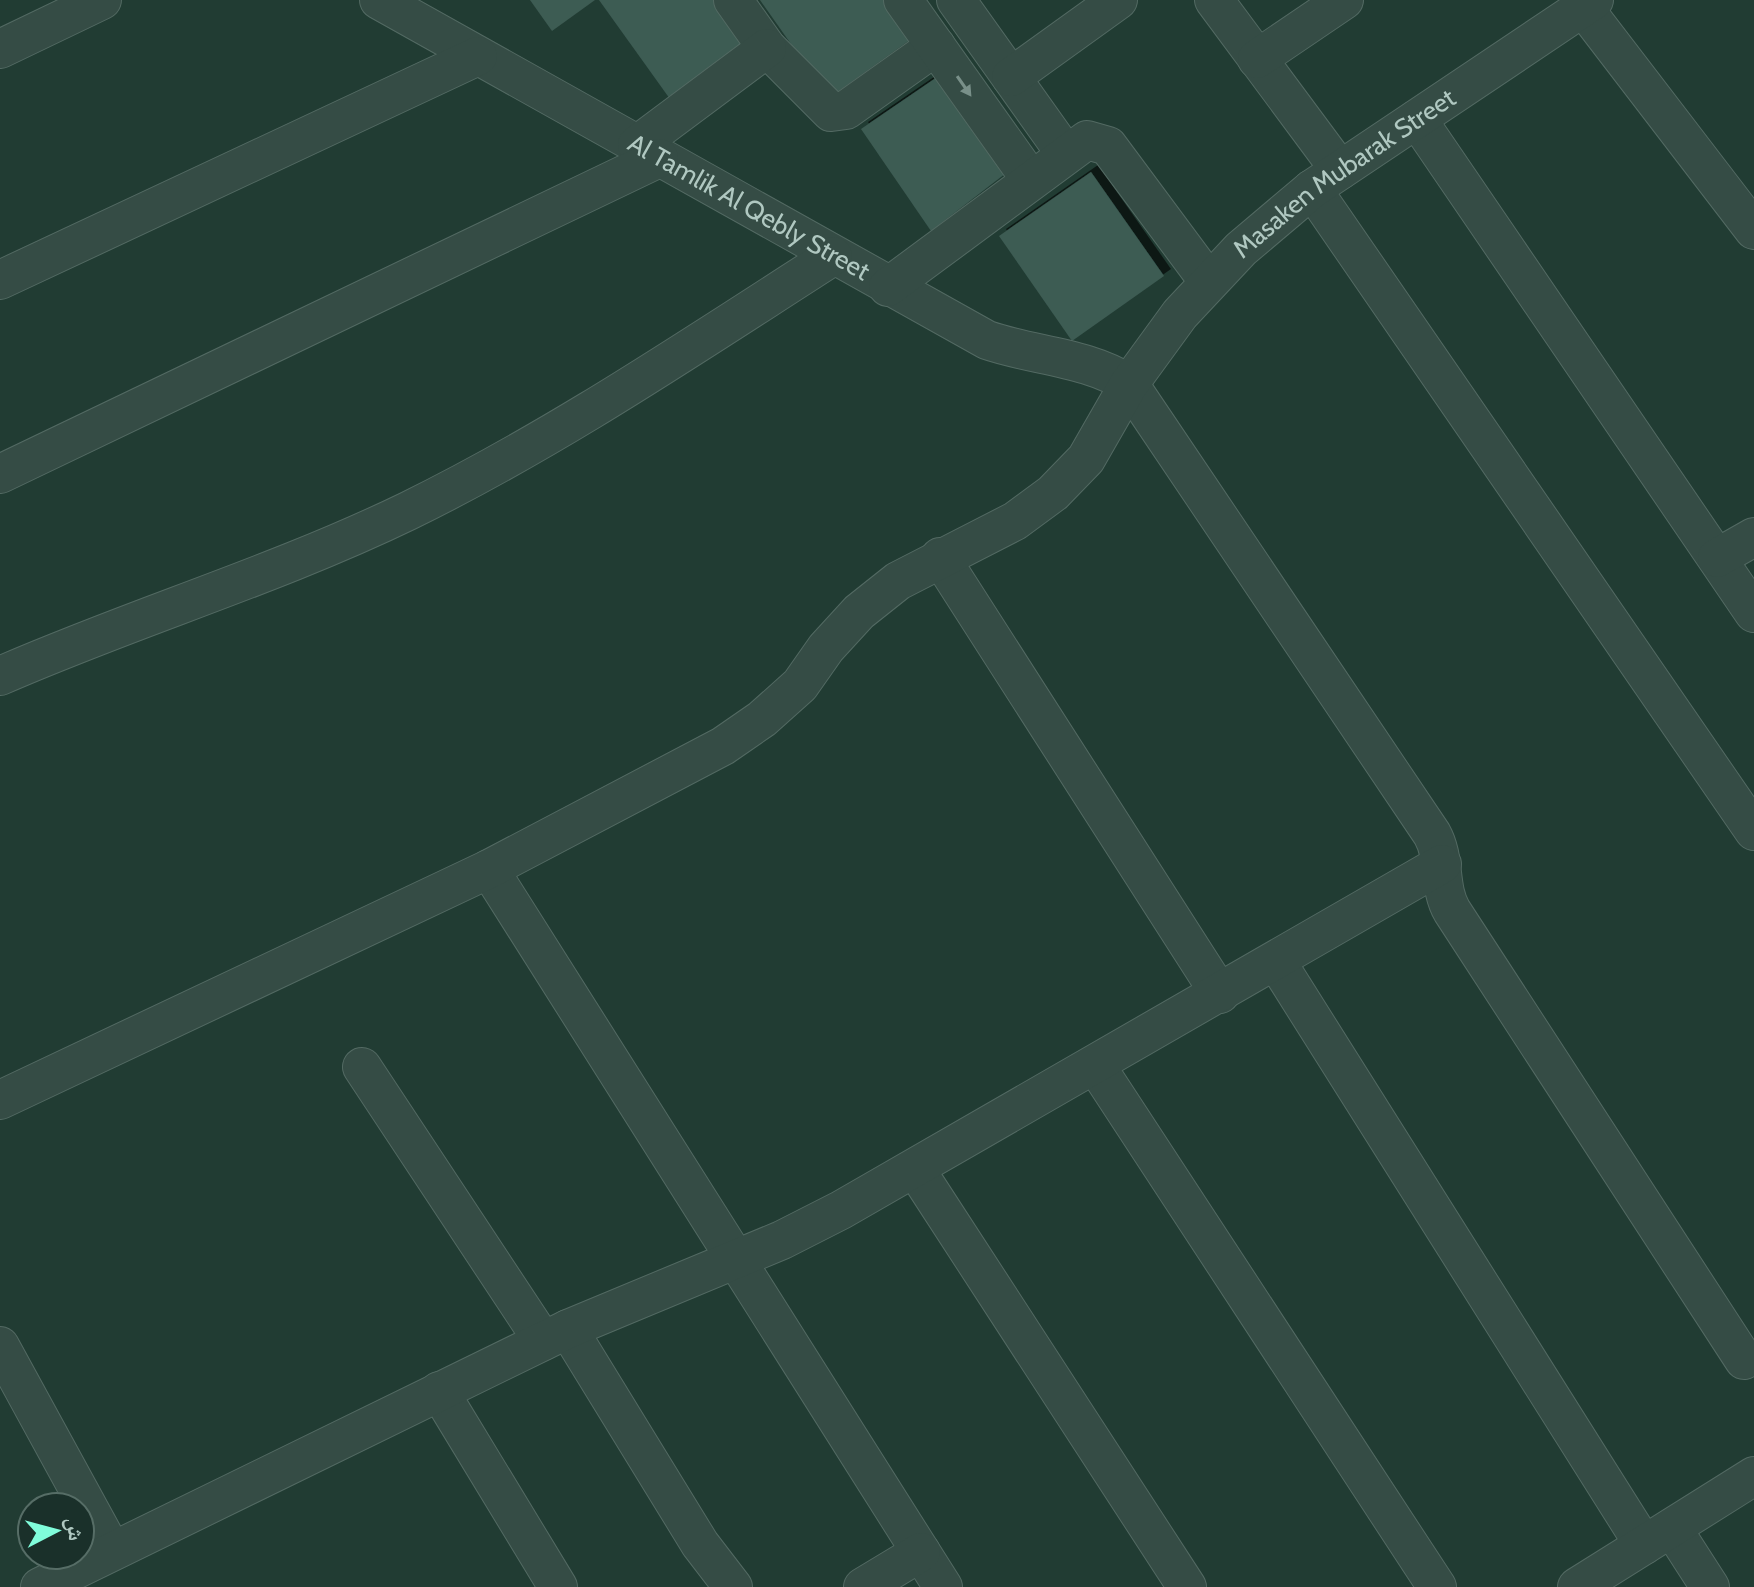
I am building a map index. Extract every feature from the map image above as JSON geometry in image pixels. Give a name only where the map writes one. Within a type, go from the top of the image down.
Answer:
[{"type":"street","points":[[0,49],[102,0]]},
{"type":"street","name":"Al Tamlik Al Qebly Street","points":[[379,0],[987,340],[1017,350],[1096,367],[1129,384]]},
{"type":"street","points":[[733,0],[767,48],[827,110],[836,113],[936,46]]},
{"type":"street","points":[[903,0],[1031,180]]},
{"type":"street","points":[[956,0],[1065,153]]},
{"type":"street","points":[[1011,77],[1118,0]]},
{"type":"street","points":[[1214,0],[1257,59],[1326,180],[1741,786],[1754,831]]},
{"type":"street","points":[[1257,59],[1344,0]]},
{"type":"street","points":[[1588,4],[1754,230]]},
{"type":"street","name":"Masaken Mubarak Street","points":[[0,1100],[489,869],[723,746],[762,719],[800,685],[826,648],[859,612],[898,581],[1015,521],[1053,493],[1086,459],[1129,384],[1180,314],[1276,218],[1326,180],[1588,4]]},
{"type":"street","points":[[0,474],[648,152],[767,48]]},
{"type":"street","points":[[0,280],[478,56]]},
{"type":"street","points":[[1417,119],[1754,613]]},
{"type":"street","points":[[888,287],[1065,153],[1087,140],[1108,146],[1209,282]]},
{"type":"street","points":[[0,676],[272,571],[479,476],[563,427],[833,256]]},
{"type":"street","points":[[1129,384],[1432,834],[1442,864],[1442,885],[1452,911],[1744,1360]]},
{"type":"street","points":[[1717,558],[1754,537]]},
{"type":"street","points":[[940,557],[1220,994]]},
{"type":"street","points":[[40,1587],[555,1335],[782,1240],[916,1170],[1442,864]]},
{"type":"street","points":[[489,869],[943,1587]]},
{"type":"street","points":[[1276,961],[1658,1536],[1710,1587]]},
{"type":"street","points":[[1096,1066],[1437,1587]]},
{"type":"street","points":[[362,1067],[733,1587]]},
{"type":"street","points":[[916,1170],[1187,1587]]},
{"type":"street","points":[[0,1346],[112,1551]]},
{"type":"street","points":[[439,1391],[558,1587]]},
{"type":"street","points":[[1577,1587],[1754,1476]]},
{"type":"street","points":[[863,1587],[921,1552]]},
{"type":"building","points":[[530,0],[595,0],[552,31]]},
{"type":"building","points":[[599,0],[718,0],[753,50],[675,106]]},
{"type":"building","points":[[760,0],[888,0],[914,37],[829,98]]},
{"type":"building","points":[[943,73],[1010,170],[931,231],[861,129]]},
{"type":"building","points":[[1091,172],[1164,276],[1072,341],[999,236]]}]
